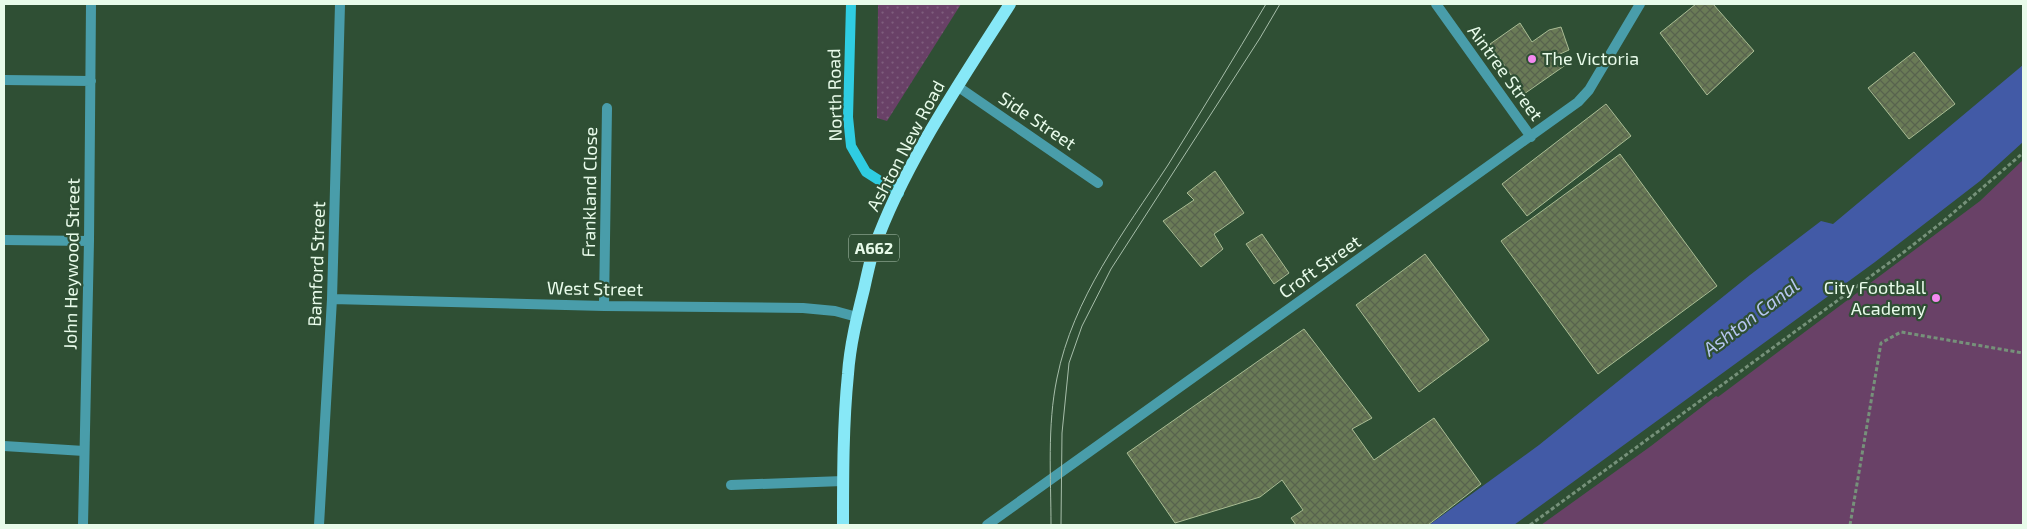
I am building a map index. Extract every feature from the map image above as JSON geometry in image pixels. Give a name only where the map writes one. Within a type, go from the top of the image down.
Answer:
[{"type":"main road","name":"Ashton New Road","points":[[843,525],[844,426],[848,373],[857,317],[874,249],[919,151],[957,86],[1010,4]]},
{"type":"street","name":"John Heywood Street","points":[[83,525],[89,241],[91,4]]},
{"type":"street","name":"Bamford Street","points":[[319,525],[332,299],[340,4]]},
{"type":"street","name":"North Road","points":[[851,4],[848,117],[851,146],[866,172],[899,193]]},
{"type":"street","name":"Aintree Street","points":[[1436,4],[1531,137]]},
{"type":"street","name":"Croft Street","points":[[987,525],[1578,102],[1589,90],[1640,4]]},
{"type":"street","points":[[4,80],[91,82]]},
{"type":"street","name":"Side Street","points":[[957,86],[1098,183]]},
{"type":"street","name":"Frankland Close","points":[[604,306],[607,108]]},
{"type":"street","points":[[4,240],[89,241]]},
{"type":"street","name":"West Street","points":[[332,299],[604,306],[803,308],[835,311],[857,317]]},
{"type":"street","points":[[4,446],[84,451]]},
{"type":"street","points":[[730,485],[843,481]]},
{"type":"path","points":[[1530,525],[1904,252],[2023,153]]},
{"type":"path","points":[[1850,525],[1881,343],[1901,332],[2023,352]]},
{"type":"shaded area","points":[[878,4],[961,4],[887,121],[877,118]]},
{"type":"shaded area","name":"City Football Academy","points":[[2023,160],[2023,525],[1541,525],[1651,446],[1716,396],[1718,397],[1980,201]]},
{"type":"water","name":"Ashton Canal","points":[[2023,65],[2023,142],[1980,181],[1875,262],[1514,525],[1429,525],[1539,445],[1750,275],[1821,221],[1833,224]]},
{"type":"building","points":[[1696,4],[1713,4],[1754,51],[1707,95],[1660,33]]},
{"type":"building","name":"The Victoria","points":[[1520,23],[1532,42],[1549,30],[1561,27],[1569,50],[1560,54],[1567,64],[1524,94],[1490,44]]},
{"type":"building","points":[[1914,52],[1955,104],[1909,139],[1868,88]]},
{"type":"building","points":[[1606,104],[1631,136],[1527,216],[1502,184]]},
{"type":"building","points":[[1620,154],[1717,286],[1598,374],[1501,241]]},
{"type":"building","points":[[1215,171],[1244,213],[1214,234],[1223,249],[1201,267],[1163,221],[1194,200],[1187,193]]},
{"type":"building","points":[[1262,234],[1289,273],[1274,284],[1246,244]]},
{"type":"building","points":[[1425,254],[1489,340],[1419,392],[1356,305]]},
{"type":"building","points":[[1304,329],[1372,418],[1352,429],[1374,460],[1434,418],[1481,484],[1428,525],[1296,525],[1291,518],[1303,510],[1282,480],[1260,497],[1175,523],[1127,453]]},
{"type":"tram line","points":[[1051,525],[1050,452],[1054,396],[1065,349],[1075,320],[1102,267],[1168,165],[1266,4]]},
{"type":"tram line","points":[[1061,525],[1062,433],[1069,363],[1082,326],[1111,269],[1280,4]]},
{"type":"place","name":"The Victoria","points":[[1532,59]]},
{"type":"place","name":"City Football Academy","points":[[1936,298]]}]
